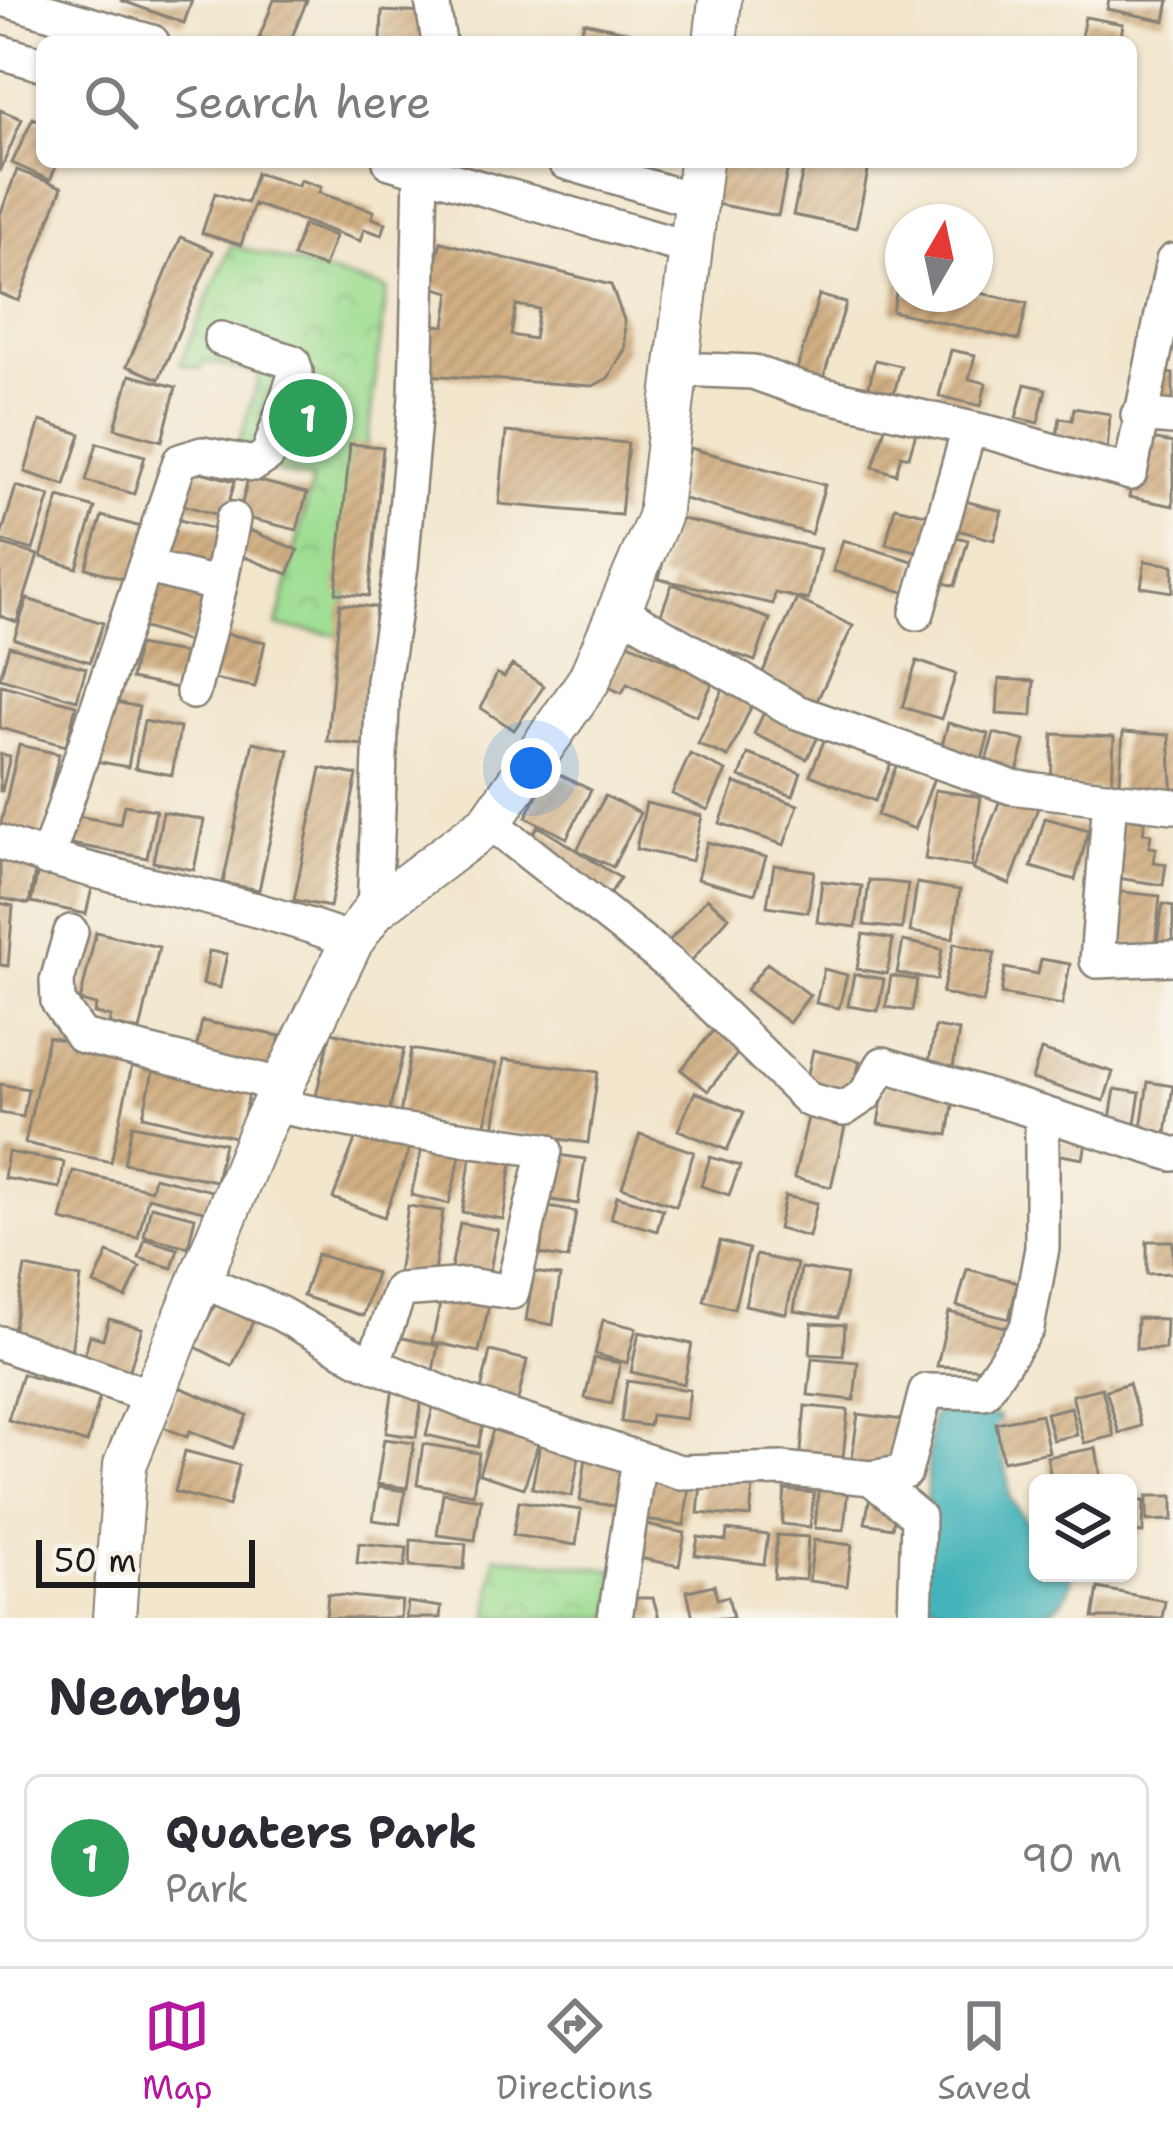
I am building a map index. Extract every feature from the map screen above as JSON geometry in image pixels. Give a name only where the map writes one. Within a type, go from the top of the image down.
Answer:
[{"type":"main road","points":[[716,36],[720,0]]},
{"type":"main road","points":[[114,1618],[125,1465],[277,1095],[363,925],[490,822],[589,680],[659,517],[699,181]]},
{"type":"street","points":[[6,0],[131,36]]},
{"type":"street","points":[[430,1],[438,36]]},
{"type":"street","points":[[0,52],[36,62]]},
{"type":"street","points":[[0,842],[47,859],[291,917],[363,925],[383,681],[401,566],[416,397],[405,168]]},
{"type":"street","points":[[412,168],[692,249]]},
{"type":"street","points":[[607,168],[699,181]]},
{"type":"street","points":[[677,369],[752,372],[803,390],[1130,473],[1138,415],[1173,261]]},
{"type":"street","points":[[47,859],[180,461],[202,454],[262,462],[296,372],[287,356],[221,339]]},
{"type":"street","points":[[1138,415],[1173,418]]},
{"type":"street","points":[[916,614],[969,429]]},
{"type":"street","points":[[193,692],[233,519]]},
{"type":"street","points":[[148,567],[220,585]]},
{"type":"street","points":[[620,610],[797,712],[1011,787],[1173,806]]},
{"type":"street","points":[[1110,798],[1097,961],[1173,958]]},
{"type":"street","points":[[490,822],[670,964],[809,1100],[844,1109],[865,1095],[884,1064],[1173,1154]]},
{"type":"street","points":[[71,932],[57,981],[58,1002],[82,1036],[393,1129],[545,1150],[512,1292],[467,1285],[400,1289],[373,1364]]},
{"type":"street","points":[[200,1280],[279,1313],[373,1364],[468,1403],[680,1472],[782,1469],[872,1478],[905,1472],[926,1391],[984,1392],[1027,1328],[1042,1248],[1042,1113]]},
{"type":"street","points":[[0,1343],[153,1397]]},
{"type":"street","points":[[615,1618],[639,1459]]},
{"type":"street","points":[[872,1478],[917,1517],[915,1618]]},
{"type":"green space","points":[[231,245],[387,289],[342,636],[277,626],[312,480],[233,462],[260,374],[204,361],[200,369],[180,364]]},
{"type":"green space","points":[[495,1556],[616,1570],[612,1618],[489,1618]]},
{"type":"water","points":[[940,1407],[999,1417],[1010,1498],[1029,1525],[1029,1582],[1070,1582],[1057,1606],[1042,1613],[1022,1613],[1021,1618],[967,1618],[920,1598],[931,1419]]},
{"type":"building","points":[[120,0],[192,0],[184,23]]},
{"type":"building","points":[[274,0],[307,0],[292,36],[260,36]]},
{"type":"building","points":[[1109,0],[1169,0],[1165,21],[1107,9]]},
{"type":"building","points":[[382,11],[427,13],[426,36],[381,36]]},
{"type":"building","points":[[1085,17],[1123,24],[1121,36],[1081,36]]},
{"type":"building","points":[[584,22],[632,33],[631,36],[580,36]]},
{"type":"building","points":[[0,110],[22,119],[0,172]]},
{"type":"building","points":[[33,118],[36,168],[55,168],[50,180],[12,163]]},
{"type":"building","points":[[713,168],[788,168],[778,216],[706,202]]},
{"type":"building","points":[[804,168],[869,168],[856,228],[793,215]]},
{"type":"building","points":[[17,170],[62,187],[19,301],[0,294],[0,215]]},
{"type":"building","points":[[256,173],[298,186],[300,180],[321,187],[319,193],[374,211],[372,218],[386,223],[382,235],[364,229],[360,241],[254,204],[241,245],[202,233],[215,193],[247,203]]},
{"type":"building","points":[[303,225],[335,236],[324,267],[293,257]]},
{"type":"building","points":[[181,237],[213,251],[159,379],[127,366]]},
{"type":"building","points":[[441,242],[611,285],[624,320],[625,349],[608,378],[593,386],[427,375],[431,325],[445,326],[450,292],[429,286]],"holes":[[[516,305],[539,309],[534,339],[511,335]]]},
{"type":"building","points":[[819,295],[846,303],[819,393],[792,386]]},
{"type":"building","points":[[993,296],[1027,303],[1019,340],[896,312],[993,312]]},
{"type":"building","points":[[951,350],[975,355],[969,379],[986,383],[981,406],[939,396]]},
{"type":"building","points":[[875,360],[901,366],[891,405],[866,399]]},
{"type":"building","points":[[1161,372],[1173,374],[1173,412],[1154,409]]},
{"type":"building","points":[[130,375],[176,387],[162,441],[115,428]]},
{"type":"building","points":[[1025,384],[1046,389],[1038,423],[1016,418]]},
{"type":"building","points":[[1074,408],[1110,414],[1107,454],[1055,446],[1060,418],[1072,420]]},
{"type":"building","points":[[40,421],[81,434],[65,485],[25,472]]},
{"type":"building","points":[[886,424],[916,433],[909,457],[901,455],[896,474],[873,467]]},
{"type":"building","points":[[506,432],[628,443],[621,515],[499,504]]},
{"type":"building","points":[[1140,437],[1173,443],[1173,506],[1129,497]]},
{"type":"building","points":[[97,443],[145,456],[134,494],[86,481]]},
{"type":"building","points":[[350,444],[383,447],[369,596],[336,593]]},
{"type":"building","points":[[690,448],[825,485],[811,534],[677,497]]},
{"type":"building","points":[[189,469],[235,481],[225,517],[179,504]]},
{"type":"building","points":[[248,478],[307,493],[297,530],[239,516]]},
{"type":"building","points":[[16,486],[50,496],[33,550],[0,540]]},
{"type":"building","points":[[59,497],[95,508],[77,568],[41,557]]},
{"type":"building","points":[[954,498],[1002,511],[994,540],[946,527]]},
{"type":"building","points":[[895,507],[934,516],[925,553],[886,544]]},
{"type":"building","points":[[102,516],[148,529],[133,582],[86,568]]},
{"type":"building","points":[[673,517],[820,549],[808,600],[775,593],[773,604],[659,579]]},
{"type":"building","points":[[172,518],[222,531],[212,570],[161,556]]},
{"type":"building","points":[[249,530],[298,550],[288,574],[239,555]]},
{"type":"building","points":[[945,534],[968,540],[955,586],[933,580]]},
{"type":"building","points":[[843,540],[916,562],[907,593],[833,571]]},
{"type":"building","points":[[0,544],[38,555],[17,622],[0,616]]},
{"type":"building","points":[[1145,561],[1173,565],[1173,592],[1141,587]]},
{"type":"building","points":[[158,574],[209,591],[192,643],[141,627]]},
{"type":"building","points":[[672,584],[770,619],[755,661],[657,625]]},
{"type":"building","points":[[27,599],[103,623],[90,662],[14,639]]},
{"type":"building","points":[[797,599],[853,626],[812,711],[757,684]]},
{"type":"building","points":[[340,604],[376,607],[363,745],[327,741]]},
{"type":"building","points":[[217,632],[265,642],[255,687],[208,678]]},
{"type":"building","points":[[618,638],[713,682],[697,716],[627,684],[622,693],[597,682]]},
{"type":"building","points":[[137,645],[189,654],[182,689],[131,679]]},
{"type":"building","points":[[9,646],[86,668],[77,700],[0,678]]},
{"type":"building","points":[[917,661],[956,674],[941,719],[902,707]]},
{"type":"building","points":[[512,665],[544,686],[514,730],[481,708],[497,673],[504,677]]},
{"type":"building","points":[[999,679],[1034,681],[1032,716],[997,714]]},
{"type":"building","points":[[1,685],[76,705],[66,746],[0,728]]},
{"type":"building","points":[[723,689],[753,703],[728,757],[698,744]]},
{"type":"building","points":[[102,699],[139,707],[128,767],[90,760]]},
{"type":"building","points":[[766,708],[820,733],[807,759],[754,734]]},
{"type":"building","points":[[144,721],[180,728],[172,775],[135,768]]},
{"type":"building","points":[[948,723],[989,734],[980,767],[939,756]]},
{"type":"building","points":[[1123,732],[1169,735],[1173,800],[1119,797]]},
{"type":"building","points":[[994,733],[1025,741],[1016,776],[984,768]]},
{"type":"building","points":[[1053,734],[1114,737],[1112,790],[1051,788]]},
{"type":"building","points":[[826,736],[891,763],[875,801],[810,775]]},
{"type":"building","points":[[253,742],[289,750],[259,890],[223,883]]},
{"type":"building","points":[[19,745],[59,754],[40,836],[0,827]]},
{"type":"building","points":[[0,754],[10,756],[2,791],[0,791]]},
{"type":"building","points":[[690,754],[726,771],[708,810],[672,794]]},
{"type":"building","points":[[748,754],[801,773],[793,796],[740,777]]},
{"type":"building","points":[[897,764],[934,778],[915,829],[877,815]]},
{"type":"building","points":[[321,768],[357,775],[330,907],[294,900]]},
{"type":"building","points":[[550,770],[591,790],[567,838],[526,817]]},
{"type":"building","points":[[735,783],[798,805],[784,845],[720,823]]},
{"type":"building","points":[[935,790],[981,797],[971,867],[925,859]]},
{"type":"building","points":[[1003,792],[1039,805],[1010,884],[973,870]]},
{"type":"building","points":[[605,796],[640,813],[613,867],[577,850]]},
{"type":"building","points":[[646,803],[702,816],[692,861],[636,849]]},
{"type":"building","points":[[124,805],[156,810],[147,858],[66,843],[72,815],[120,824]]},
{"type":"building","points":[[163,812],[204,820],[194,870],[153,862]]},
{"type":"building","points":[[1120,817],[1145,821],[1143,833],[1151,834],[1149,847],[1156,848],[1153,862],[1166,864],[1163,885],[1111,877]]},
{"type":"building","points":[[1045,818],[1089,830],[1075,880],[1031,867]]},
{"type":"building","points":[[538,826],[620,878],[610,894],[528,843]]},
{"type":"building","points":[[707,842],[766,857],[755,894],[697,879]]},
{"type":"building","points":[[0,853],[37,861],[29,904],[0,898]]},
{"type":"building","points":[[40,863],[95,875],[86,914],[31,902]]},
{"type":"building","points":[[774,865],[814,871],[808,912],[767,906]]},
{"type":"building","points":[[869,880],[908,884],[902,929],[864,925]]},
{"type":"building","points":[[822,881],[862,886],[856,927],[817,922]]},
{"type":"building","points":[[917,883],[960,890],[953,938],[910,932]]},
{"type":"building","points":[[1104,890],[1160,896],[1155,950],[1100,944]]},
{"type":"building","points":[[707,898],[729,917],[686,967],[663,948]]},
{"type":"building","points":[[0,903],[13,906],[8,966],[0,965]]},
{"type":"building","points":[[1163,904],[1173,906],[1173,950],[1156,947]]},
{"type":"building","points":[[96,932],[159,947],[140,1031],[109,1024],[111,1017],[94,1013],[96,1005],[80,1001]]},
{"type":"building","points":[[863,934],[893,939],[887,974],[857,969]]},
{"type":"building","points":[[903,941],[942,949],[937,980],[897,973]]},
{"type":"building","points":[[954,943],[995,953],[983,1003],[942,993]]},
{"type":"building","points":[[209,951],[227,954],[220,988],[203,984]]},
{"type":"building","points":[[1041,959],[1070,964],[1062,1005],[1001,994],[1005,968],[1038,974]]},
{"type":"building","points":[[767,963],[810,995],[789,1023],[746,990]]},
{"type":"building","points":[[824,969],[847,975],[839,1008],[816,1003]]},
{"type":"building","points":[[854,974],[884,979],[878,1011],[848,1006]]},
{"type":"building","points":[[891,976],[917,980],[912,1011],[886,1007]]},
{"type":"building","points":[[202,1021],[280,1036],[272,1076],[194,1060]]},
{"type":"building","points":[[935,1027],[959,1031],[952,1073],[928,1068]]},
{"type":"building","points":[[715,1028],[741,1049],[708,1091],[681,1070]]},
{"type":"building","points":[[331,1032],[404,1049],[388,1116],[315,1100]]},
{"type":"building","points":[[48,1037],[134,1056],[111,1162],[25,1143]]},
{"type":"building","points":[[411,1049],[496,1064],[485,1130],[400,1114]]},
{"type":"building","points":[[813,1050],[860,1061],[852,1093],[806,1083]]},
{"type":"building","points":[[1041,1050],[1113,1072],[1104,1101],[1032,1079]]},
{"type":"building","points":[[504,1059],[598,1072],[588,1143],[494,1130]]},
{"type":"building","points":[[155,1063],[251,1084],[239,1138],[143,1116]]},
{"type":"building","points":[[885,1081],[955,1093],[948,1135],[878,1124]]},
{"type":"building","points":[[1148,1082],[1173,1086],[1165,1140],[1140,1135]]},
{"type":"building","points":[[0,1084],[28,1089],[23,1117],[0,1113]]},
{"type":"building","points":[[1115,1089],[1140,1093],[1134,1129],[1109,1125]]},
{"type":"building","points":[[695,1092],[744,1112],[727,1150],[678,1130]]},
{"type":"building","points":[[810,1109],[847,1118],[831,1187],[794,1178]]},
{"type":"building","points":[[132,1125],[224,1143],[216,1181],[124,1163]]},
{"type":"building","points":[[1050,1125],[1088,1132],[1083,1159],[1045,1152]]},
{"type":"building","points":[[359,1129],[410,1148],[384,1217],[333,1198]]},
{"type":"building","points":[[640,1134],[694,1152],[676,1206],[622,1187]]},
{"type":"building","points":[[424,1140],[462,1148],[449,1204],[411,1195]]},
{"type":"building","points":[[472,1150],[513,1157],[503,1219],[462,1212]]},
{"type":"building","points":[[8,1152],[64,1162],[60,1188],[4,1178]]},
{"type":"building","points":[[552,1154],[585,1159],[578,1204],[545,1199]]},
{"type":"building","points":[[710,1157],[740,1166],[729,1195],[701,1186]]},
{"type":"building","points":[[73,1171],[151,1190],[154,1177],[212,1191],[207,1212],[148,1197],[138,1238],[61,1220]]},
{"type":"building","points":[[617,1196],[663,1209],[657,1231],[611,1218]]},
{"type":"building","points":[[785,1196],[817,1203],[809,1237],[778,1229]]},
{"type":"building","points":[[151,1206],[195,1217],[188,1247],[144,1236]]},
{"type":"building","points":[[408,1206],[443,1211],[433,1279],[398,1274]]},
{"type":"building","points":[[548,1207],[576,1212],[568,1259],[540,1254]]},
{"type":"building","points":[[460,1223],[498,1230],[487,1285],[449,1278]]},
{"type":"building","points":[[145,1239],[178,1249],[172,1268],[139,1258]]},
{"type":"building","points":[[720,1241],[749,1249],[734,1309],[704,1301]]},
{"type":"building","points":[[1147,1241],[1173,1241],[1173,1273],[1147,1274]]},
{"type":"building","points":[[108,1253],[140,1267],[126,1298],[94,1284]]},
{"type":"building","points":[[317,1254],[376,1273],[363,1316],[303,1296]]},
{"type":"building","points":[[756,1255],[797,1264],[786,1314],[745,1305]]},
{"type":"building","points":[[25,1267],[81,1278],[71,1354],[11,1343]]},
{"type":"building","points":[[801,1268],[846,1275],[838,1318],[794,1311]]},
{"type":"building","points":[[967,1269],[1018,1282],[1009,1319],[957,1306]]},
{"type":"building","points":[[534,1272],[560,1276],[553,1325],[526,1320]]},
{"type":"building","points":[[443,1290],[490,1300],[479,1352],[432,1342]]},
{"type":"building","points":[[216,1303],[253,1322],[232,1366],[194,1346]]},
{"type":"building","points":[[949,1312],[1008,1328],[994,1369],[937,1366]]},
{"type":"building","points":[[1137,1318],[1166,1319],[1165,1349],[1136,1349]]},
{"type":"building","points":[[109,1319],[142,1328],[129,1373],[83,1360],[90,1335],[103,1339]]},
{"type":"building","points":[[603,1320],[636,1328],[627,1363],[595,1354]]},
{"type":"building","points":[[812,1323],[845,1325],[843,1356],[810,1354]]},
{"type":"building","points":[[639,1332],[692,1344],[684,1384],[631,1372]]},
{"type":"building","points":[[394,1336],[438,1346],[432,1376],[387,1366]]},
{"type":"building","points":[[490,1351],[527,1360],[517,1404],[480,1395]]},
{"type":"building","points":[[594,1358],[620,1363],[612,1404],[585,1398]]},
{"type":"building","points":[[812,1358],[858,1362],[854,1400],[808,1395]]},
{"type":"building","points":[[22,1374],[100,1396],[87,1443],[8,1420]]},
{"type":"building","points":[[627,1381],[690,1390],[686,1419],[651,1415],[649,1426],[621,1422]]},
{"type":"building","points":[[1129,1383],[1141,1426],[1119,1433],[1106,1390]]},
{"type":"building","points":[[179,1387],[247,1415],[233,1448],[190,1431],[187,1437],[163,1427]]},
{"type":"building","points":[[393,1388],[423,1392],[416,1437],[386,1433]]},
{"type":"building","points":[[1102,1388],[1114,1436],[1084,1443],[1072,1395]]},
{"type":"building","points":[[805,1406],[848,1410],[842,1467],[800,1462]]},
{"type":"building","points":[[433,1407],[484,1419],[478,1447],[426,1435]]},
{"type":"building","points":[[1071,1407],[1077,1435],[1053,1440],[1046,1413]]},
{"type":"building","points":[[858,1414],[903,1420],[896,1471],[851,1465]]},
{"type":"building","points":[[1041,1414],[1049,1452],[1003,1461],[996,1423]]},
{"type":"building","points":[[496,1421],[541,1435],[524,1488],[479,1474]]},
{"type":"building","points":[[384,1439],[414,1443],[407,1488],[377,1484]]},
{"type":"building","points":[[541,1439],[581,1446],[572,1496],[532,1488]]},
{"type":"building","points":[[423,1444],[479,1453],[473,1494],[417,1485]]},
{"type":"building","points":[[1096,1448],[1100,1474],[1050,1474],[1047,1457]]},
{"type":"building","points":[[185,1451],[239,1465],[229,1506],[175,1492]]},
{"type":"building","points":[[586,1457],[636,1464],[629,1508],[580,1501]]},
{"type":"building","points":[[641,1472],[690,1479],[684,1525],[635,1519]]},
{"type":"building","points":[[702,1474],[754,1479],[750,1517],[698,1513]]},
{"type":"building","points":[[819,1482],[848,1485],[844,1530],[815,1528]]},
{"type":"building","points":[[378,1487],[405,1491],[400,1524],[373,1520]]},
{"type":"building","points":[[785,1490],[814,1493],[810,1527],[782,1524]]},
{"type":"building","points":[[443,1493],[481,1499],[475,1540],[437,1535]]},
{"type":"building","points":[[1147,1496],[1173,1496],[1173,1520],[1147,1521]]},
{"type":"building","points":[[870,1497],[897,1502],[892,1528],[865,1523]]},
{"type":"building","points":[[519,1501],[581,1510],[576,1545],[513,1535]]},
{"type":"building","points":[[1137,1501],[1144,1501],[1143,1533],[1137,1533]]},
{"type":"building","points":[[631,1522],[685,1533],[679,1566],[624,1555]]},
{"type":"building","points":[[727,1530],[768,1535],[764,1564],[695,1555],[698,1537],[726,1541]]},
{"type":"building","points":[[777,1535],[808,1537],[805,1580],[774,1578]]},
{"type":"building","points":[[411,1540],[466,1544],[464,1569],[410,1566]]},
{"type":"building","points":[[814,1540],[852,1545],[847,1586],[809,1581]]},
{"type":"building","points":[[359,1543],[407,1548],[405,1567],[357,1563]]},
{"type":"building","points":[[714,1585],[717,1599],[728,1596],[733,1618],[693,1618],[687,1591]]},
{"type":"building","points":[[1098,1588],[1165,1601],[1162,1618],[1093,1618]]},
{"type":"building","points":[[328,1594],[402,1601],[400,1618],[326,1618]]},
{"type":"building","points":[[617,1598],[653,1598],[659,1618],[617,1618]]},
{"type":"building","points":[[408,1602],[441,1607],[440,1618],[406,1618]]},
{"type":"place","name":"Quaters Park","points":[[308,418]]}]
